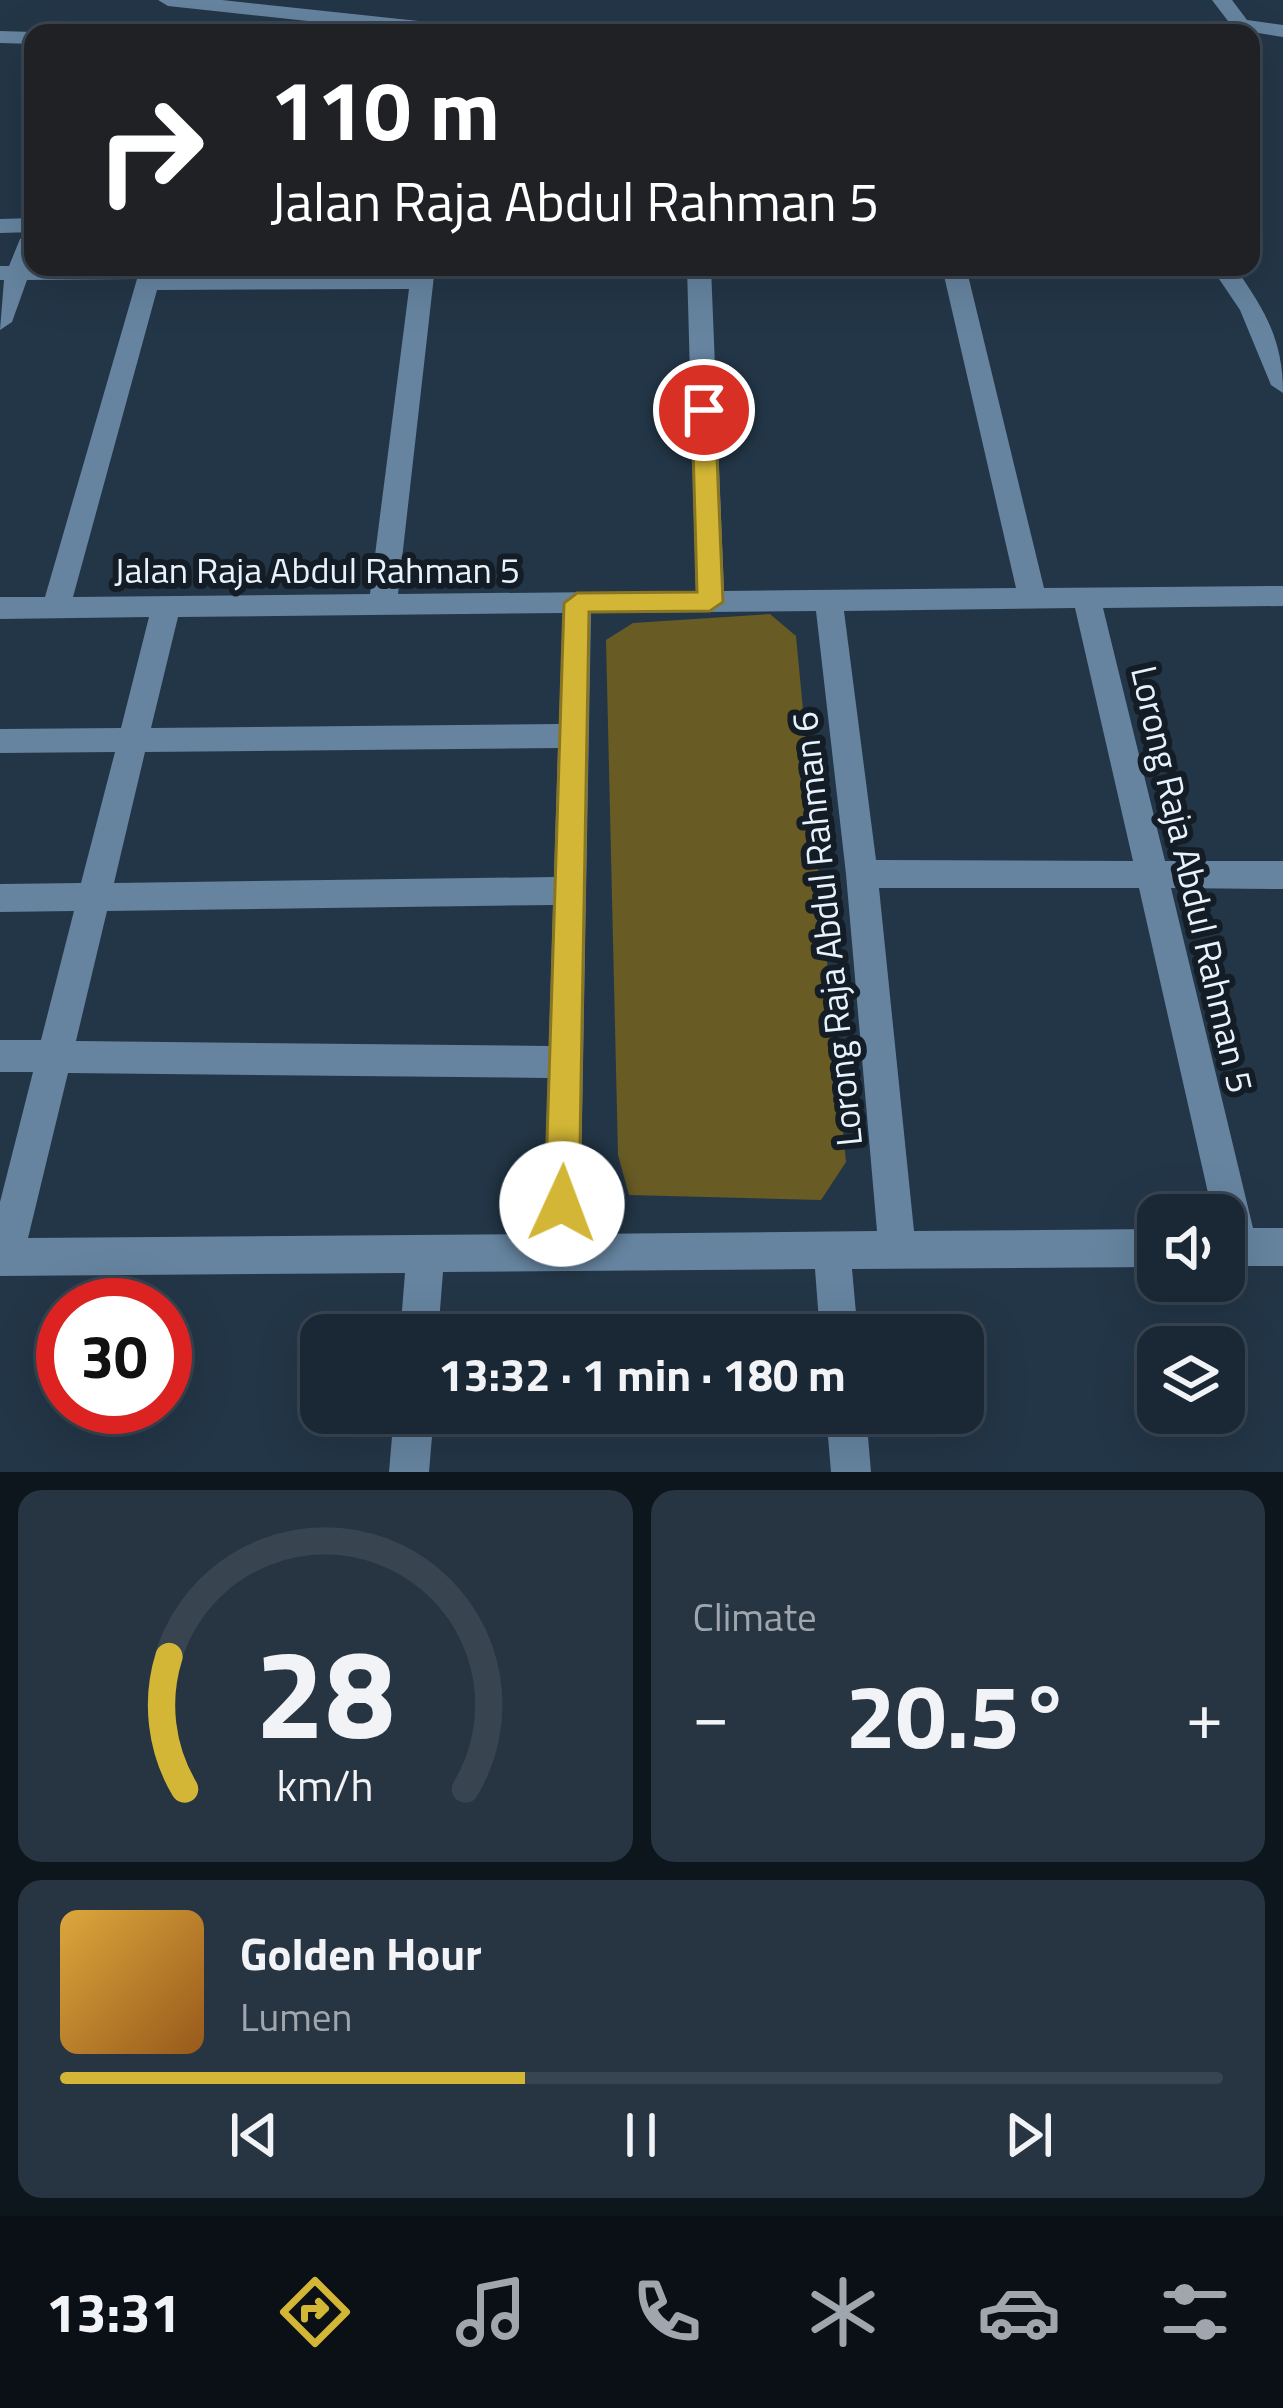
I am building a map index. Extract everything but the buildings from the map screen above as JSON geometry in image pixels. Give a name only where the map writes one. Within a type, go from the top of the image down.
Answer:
[{"type":"street","points":[[168,0],[315,8],[405,24]]},
{"type":"street","points":[[1222,0],[1240,24]]},
{"type":"street","points":[[0,322],[9,273]]},
{"type":"street","points":[[56,607],[150,276]]},
{"type":"street","points":[[382,604],[422,276]]},
{"type":"street","points":[[699,276],[710,602]]},
{"type":"street","points":[[956,276],[1033,599]]},
{"type":"street","points":[[1229,276],[1252,310],[1283,385]]},
{"type":"street","name":"Jalan Raja Abdul Rahman 5","points":[[0,608],[1283,596]]},
{"type":"street","name":"Lorong Raja Abdul Rahman 5","points":[[1087,598],[1220,1194]]},
{"type":"street","name":"Lorong Raja Abdul Rahman 6","points":[[829,601],[862,874],[897,1250]]},
{"type":"street","points":[[560,1252],[577,603]]},
{"type":"street","points":[[166,607],[2,1257],[1137,1248]]},
{"type":"street","points":[[0,741],[576,736]]},
{"type":"street","points":[[862,874],[1283,874]]},
{"type":"street","points":[[0,898],[571,891]]},
{"type":"street","points":[[0,1055],[566,1061]]},
{"type":"street","points":[[1245,1247],[1283,1247]]},
{"type":"street","points":[[832,1250],[837,1314]]},
{"type":"street","points":[[421,1314],[425,1253]]},
{"type":"street","points":[[409,1472],[412,1434]]},
{"type":"street","points":[[847,1434],[850,1472]]},
{"type":"shaded area","points":[[770,614],[796,636],[846,1162],[821,1200],[629,1195],[618,1155],[606,640],[633,623]]},
{"type":"route","points":[[562,1204],[577,603],[710,602],[704,410]]}]
